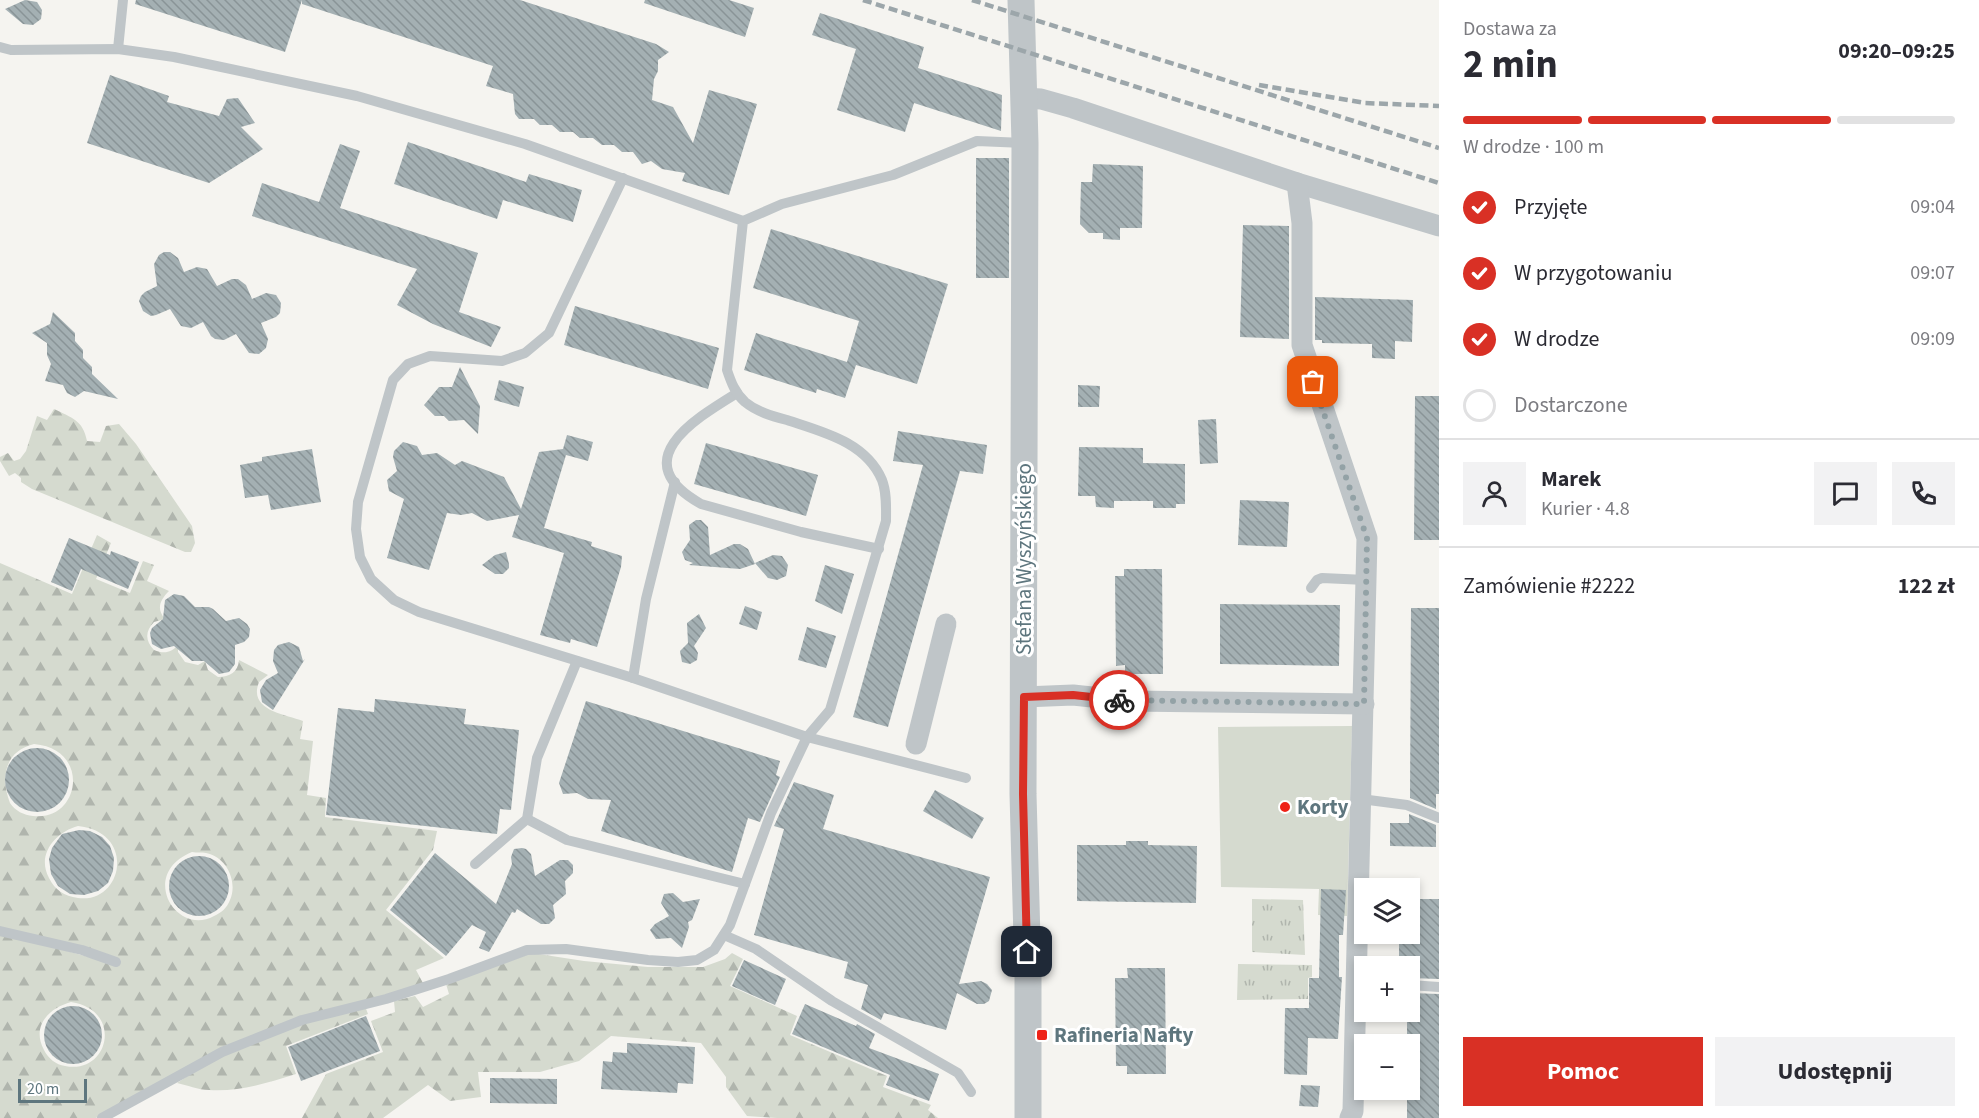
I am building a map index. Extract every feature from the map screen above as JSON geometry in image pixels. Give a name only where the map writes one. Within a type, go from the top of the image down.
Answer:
[{"type":"street","name":"Stefana Wyszyńskiego","points":[[1021,0],[1025,143],[1023,794],[1028,975],[1028,1118]]},
{"type":"street","points":[[1024,98],[1041,99],[1072,108],[1297,183],[1439,226]]},
{"type":"street","points":[[1297,183],[1302,223],[1302,345],[1367,538],[1361,799],[1361,956]]},
{"type":"street","points":[[913,754],[946,624]]},
{"type":"street","points":[[1024,697],[1073,695],[1129,701],[1364,704]]},
{"type":"street","points":[[1352,1115],[1358,1022]]},
{"type":"lane","points":[[118,50],[123,0]]},
{"type":"lane","points":[[0,47],[11,50],[118,50],[174,57],[357,96],[525,144],[743,221],[782,204],[893,175],[977,141],[1025,143]]},
{"type":"lane","points":[[623,178],[549,333],[525,353],[502,361],[430,357],[408,364],[393,381],[358,502],[356,529],[360,557],[371,579],[394,600],[419,612],[633,678],[807,737],[913,754],[966,778]]},
{"type":"lane","points":[[102,1118],[222,1052],[302,1020],[386,999],[450,979],[527,950],[567,949],[678,962],[697,960],[714,950],[730,925],[771,813],[807,737],[830,710],[886,521],[886,498],[882,480],[868,459],[850,442],[757,411],[737,393],[727,370],[743,221]]},
{"type":"lane","points":[[737,393],[697,417],[678,435],[666,456],[670,475],[687,496],[701,504],[801,532],[879,549]]},
{"type":"lane","points":[[633,678],[645,599],[675,482]]},
{"type":"lane","points":[[1311,588],[1317,580],[1322,578],[1366,580]]},
{"type":"lane","points":[[475,864],[527,819],[537,758],[577,661]]},
{"type":"lane","points":[[1361,799],[1407,805],[1439,818]]},
{"type":"lane","points":[[527,819],[567,840],[745,884]]},
{"type":"lane","points":[[0,931],[82,950],[116,962]]},
{"type":"lane","points":[[724,935],[756,949],[832,1001],[958,1073],[971,1092]]},
{"type":"lane","points":[[1420,986],[1439,987]]},
{"type":"green space","points":[[54,409],[80,424],[87,441],[100,442],[106,426],[119,424],[136,444],[192,526],[195,543],[191,552],[185,552],[32,489],[21,482],[21,478],[15,473],[9,476],[0,457],[8,453],[14,461],[20,459],[26,451],[37,416],[47,420]]},
{"type":"green space","points":[[97,535],[111,543],[96,579],[130,593],[143,561],[154,565],[147,581],[169,591],[160,605],[165,619],[154,622],[148,632],[151,647],[164,652],[173,650],[178,645],[178,652],[185,662],[198,665],[205,661],[208,670],[218,677],[233,673],[239,660],[268,675],[259,682],[258,699],[263,705],[277,713],[303,721],[300,739],[313,741],[307,795],[326,798],[325,817],[437,831],[433,850],[386,910],[444,958],[416,970],[424,985],[301,1018],[151,1086],[96,1118],[0,1118],[0,934],[117,965],[121,960],[83,947],[0,929],[0,563],[72,594]],"holes":[[[34,744],[53,749],[65,758],[72,771],[73,784],[69,797],[61,808],[49,815],[26,815],[10,803],[5,784],[7,766],[24,747]],[[78,826],[97,831],[109,841],[116,853],[117,866],[113,879],[105,890],[93,897],[68,896],[57,889],[49,878],[45,861],[50,845],[62,833]],[[192,852],[206,853],[220,860],[229,871],[233,886],[230,900],[224,910],[200,920],[187,918],[176,911],[168,900],[165,887],[167,874],[176,862]],[[71,1002],[88,1007],[99,1017],[104,1028],[104,1040],[100,1052],[92,1061],[80,1066],[55,1063],[46,1053],[41,1041],[40,1033],[44,1019],[49,1013]]]},
{"type":"green space","name":"Korty","points":[[1352,726],[1347,916],[1318,915],[1319,889],[1221,887],[1218,727]]},
{"type":"green space","points":[[1252,899],[1303,900],[1305,955],[1252,952]]},
{"type":"green space","points":[[532,953],[648,967],[703,967],[725,959],[732,953],[743,959],[730,986],[797,1016],[790,1035],[887,1076],[883,1087],[931,1105],[928,1110],[938,1118],[747,1116],[726,1087],[726,1077],[701,1043],[611,1036],[579,1061],[540,1072],[478,1072],[481,1097],[450,1101],[428,1085],[383,1118],[302,1118],[326,1074],[383,1052],[371,1021],[395,1012],[394,1001],[415,996],[423,1007],[449,994],[446,984]]},
{"type":"green space","points":[[1238,964],[1312,965],[1312,977],[1308,978],[1308,999],[1237,1000]]},
{"type":"green space","points":[[365,1006],[368,1014],[286,1046],[296,1074],[264,1084],[231,1090],[205,1090],[177,1083],[222,1054],[303,1022]]},
{"type":"building","points":[[25,0],[37,2],[42,10],[41,19],[33,25],[23,24],[5,9]]},
{"type":"building","points":[[136,0],[302,0],[285,52],[135,4]]},
{"type":"building","points":[[302,0],[520,0],[656,44],[669,52],[658,60],[652,100],[673,107],[693,143],[709,90],[757,104],[729,195],[682,181],[685,173],[662,169],[651,161],[642,164],[633,152],[622,152],[614,145],[602,145],[593,138],[580,138],[573,132],[560,132],[552,125],[540,125],[534,119],[519,119],[515,114],[513,94],[486,86],[493,66],[302,4]]},
{"type":"building","points":[[645,0],[729,0],[754,8],[745,37],[644,3]]},
{"type":"building","points":[[820,13],[924,47],[918,68],[1002,95],[1001,131],[914,103],[905,132],[837,110],[856,49],[812,35]]},
{"type":"building","points":[[110,75],[169,96],[167,102],[219,116],[227,99],[238,98],[255,123],[241,127],[263,149],[209,183],[87,143]]},
{"type":"building","points":[[408,142],[526,182],[529,174],[582,190],[573,222],[503,200],[497,219],[394,184]]},
{"type":"building","points":[[340,144],[360,151],[340,208],[478,253],[459,312],[501,327],[491,347],[433,324],[397,305],[417,269],[252,216],[262,183],[319,202]]},
{"type":"building","points":[[976,158],[1009,158],[1009,278],[976,278]]},
{"type":"building","points":[[1093,164],[1143,166],[1142,228],[1120,228],[1120,240],[1103,239],[1103,233],[1089,233],[1080,224],[1081,182],[1092,182]]},
{"type":"building","points":[[1243,225],[1289,226],[1289,339],[1240,337]]},
{"type":"building","points":[[771,229],[948,284],[917,384],[856,365],[845,398],[817,389],[816,393],[744,370],[756,333],[847,362],[859,321],[753,288]]},
{"type":"building","points":[[170,252],[178,258],[184,272],[197,267],[207,269],[217,286],[232,279],[238,279],[246,285],[252,299],[266,293],[276,295],[281,303],[280,313],[261,323],[268,339],[266,348],[259,354],[249,353],[236,334],[224,340],[215,339],[203,322],[191,328],[181,326],[170,309],[151,316],[143,311],[139,301],[145,292],[157,286],[154,264],[159,255]]},
{"type":"building","points":[[1315,297],[1413,300],[1412,342],[1395,341],[1395,359],[1372,358],[1372,344],[1322,343],[1322,340],[1315,340]]},
{"type":"building","points":[[575,306],[719,348],[708,389],[564,345]]},
{"type":"building","points":[[53,312],[75,333],[75,341],[83,350],[83,358],[92,367],[92,374],[118,399],[84,391],[75,397],[67,393],[63,385],[45,381],[51,364],[47,355],[47,343],[32,333],[50,324]]},
{"type":"building","points":[[460,367],[480,406],[478,434],[464,420],[449,421],[444,416],[435,416],[424,405],[439,387],[452,387]]},
{"type":"building","points":[[499,380],[524,387],[519,407],[494,400]]},
{"type":"building","points":[[1078,385],[1100,386],[1099,407],[1078,407]]},
{"type":"building","points":[[1415,396],[1439,396],[1439,540],[1414,540]]},
{"type":"building","points":[[1216,419],[1218,463],[1200,464],[1198,420]]},
{"type":"building","points":[[898,431],[987,445],[983,474],[960,471],[888,727],[853,717],[923,465],[893,461]]},
{"type":"building","points":[[567,435],[593,442],[588,461],[566,455],[544,528],[592,542],[591,546],[622,556],[621,567],[597,647],[571,639],[570,643],[540,635],[564,553],[512,537],[519,515],[487,521],[472,513],[461,515],[447,513],[429,570],[387,558],[404,499],[389,491],[387,480],[397,471],[393,457],[394,451],[403,442],[417,446],[422,455],[437,453],[455,465],[462,461],[504,477],[521,509],[539,452],[563,449]]},
{"type":"building","points":[[706,443],[818,475],[806,516],[694,484]]},
{"type":"building","points":[[1079,447],[1143,448],[1143,463],[1185,464],[1185,504],[1176,504],[1176,508],[1153,508],[1153,501],[1114,501],[1114,508],[1096,507],[1095,496],[1078,496]]},
{"type":"building","points":[[312,449],[321,502],[271,510],[268,495],[245,498],[240,465],[262,461],[262,457]]},
{"type":"building","points":[[1240,500],[1289,502],[1287,547],[1238,545]]},
{"type":"building","points":[[696,520],[701,520],[708,527],[710,555],[734,544],[740,544],[748,549],[755,564],[740,569],[689,565],[693,563],[685,560],[682,552],[690,540],[689,525]]},
{"type":"building","points":[[69,538],[110,555],[111,551],[139,562],[128,589],[81,569],[72,591],[51,582]]},
{"type":"building","points":[[506,552],[509,568],[503,574],[495,574],[482,565],[495,555]]},
{"type":"building","points":[[773,555],[782,556],[788,565],[786,576],[777,580],[768,578],[755,563]]},
{"type":"building","points":[[825,565],[854,574],[842,614],[815,601]]},
{"type":"building","points":[[1124,569],[1162,569],[1163,674],[1125,674],[1125,665],[1116,666],[1115,576],[1124,576]]},
{"type":"building","points":[[174,594],[184,596],[195,607],[213,609],[226,621],[239,618],[247,624],[250,629],[249,637],[244,642],[235,645],[235,664],[229,672],[219,674],[204,661],[192,661],[174,646],[161,649],[152,644],[150,633],[152,628],[163,619],[165,600]]},
{"type":"building","points":[[1220,604],[1340,605],[1339,666],[1220,664]]},
{"type":"building","points":[[745,606],[762,612],[757,630],[739,624]]},
{"type":"building","points":[[1411,608],[1439,608],[1439,794],[1436,794],[1436,809],[1410,798]]},
{"type":"building","points":[[699,614],[706,628],[694,646],[698,653],[697,660],[690,664],[682,662],[680,651],[688,643],[687,623]]},
{"type":"building","points":[[807,627],[836,636],[826,668],[798,660]]},
{"type":"building","points":[[289,642],[299,647],[303,661],[305,659],[273,710],[262,702],[260,690],[266,680],[278,673],[273,661],[274,650],[278,645]]},
{"type":"building","points":[[375,699],[466,709],[464,724],[519,730],[511,810],[500,809],[497,834],[326,815],[338,708],[374,712]]},
{"type":"building","points":[[586,701],[780,761],[776,775],[780,777],[760,822],[748,818],[732,872],[601,831],[611,800],[588,799],[577,793],[563,794],[559,783]]},
{"type":"building","points":[[31,748],[43,748],[60,757],[67,768],[69,780],[67,792],[60,803],[43,812],[31,812],[19,807],[10,798],[5,786],[5,774],[10,762],[19,753]]},
{"type":"building","points":[[794,782],[834,795],[823,829],[990,877],[959,984],[981,981],[987,984],[992,990],[989,1001],[977,1004],[957,993],[946,1030],[884,1013],[881,1020],[861,1009],[868,985],[844,978],[848,962],[754,935],[784,829],[774,826]]},
{"type":"building","points":[[935,790],[984,818],[972,839],[923,811]]},
{"type":"building","points":[[1409,814],[1436,825],[1436,847],[1390,846],[1390,823],[1409,823]]},
{"type":"building","points":[[79,830],[90,831],[102,837],[110,846],[114,858],[113,871],[108,883],[98,891],[84,895],[70,894],[58,886],[51,874],[49,859],[52,848],[62,834]]},
{"type":"building","points":[[1126,841],[1148,841],[1148,845],[1197,846],[1196,903],[1077,901],[1077,845],[1126,845]]},
{"type":"building","points":[[522,848],[531,854],[535,876],[560,860],[568,860],[573,865],[573,873],[565,881],[566,894],[553,905],[555,918],[549,924],[541,924],[517,909],[515,913],[512,912],[489,952],[479,948],[486,932],[472,925],[446,956],[390,910],[435,853],[496,904],[512,864],[511,857],[514,849]]},
{"type":"building","points":[[193,856],[205,856],[216,861],[224,869],[229,886],[227,898],[216,911],[205,916],[193,916],[182,911],[174,903],[169,892],[169,880],[174,869],[182,861]]},
{"type":"building","points":[[1321,889],[1346,890],[1343,935],[1339,935],[1339,977],[1342,977],[1338,1039],[1308,1038],[1307,1075],[1284,1074],[1285,1008],[1309,1008],[1309,978],[1319,978]]},
{"type":"building","points":[[673,893],[683,902],[700,899],[692,920],[688,922],[689,927],[682,948],[671,938],[656,939],[650,930],[655,924],[669,916],[661,903],[664,894]]},
{"type":"building","points":[[1420,899],[1439,899],[1439,979],[1420,978],[1420,956],[1399,956],[1399,944],[1420,944]]},
{"type":"building","points":[[744,960],[786,979],[775,1005],[732,986]]},
{"type":"building","points":[[1127,968],[1165,968],[1166,1074],[1127,1074],[1127,1066],[1116,1066],[1115,978],[1128,978]]},
{"type":"building","points":[[1420,993],[1439,994],[1439,1118],[1407,1118],[1407,1100],[1420,1100],[1420,1034],[1407,1034],[1407,1022],[1420,1022]]},
{"type":"building","points":[[805,1004],[856,1026],[857,1024],[875,1034],[869,1048],[939,1074],[929,1101],[886,1085],[890,1075],[792,1034]]},
{"type":"building","points":[[73,1006],[84,1008],[94,1014],[100,1024],[102,1035],[100,1046],[94,1056],[84,1062],[73,1064],[62,1062],[52,1056],[46,1046],[44,1035],[46,1024],[52,1014],[62,1008]]},
{"type":"building","points":[[366,1016],[380,1051],[301,1081],[288,1047]]},
{"type":"building","points":[[627,1043],[695,1047],[693,1084],[678,1083],[677,1093],[601,1089],[603,1061],[612,1062],[613,1052],[627,1053]]},
{"type":"building","points":[[490,1078],[557,1079],[557,1104],[490,1103]]},
{"type":"building","points":[[1301,1085],[1320,1086],[1318,1107],[1299,1106]]},
{"type":"railway","points":[[863,0],[1439,183]]},
{"type":"railway","points":[[972,0],[1439,148]]},
{"type":"railway","points":[[1259,85],[1365,103],[1439,106]]},
{"type":"way so far","points":[[1119,700],[1364,704],[1367,538],[1313,382]]},
{"type":"place","name":"Korty","points":[[1285,807]]},
{"type":"place","name":"Rafineria Nafty","points":[[1042,1035]]},
{"type":"route","points":[[1027,952],[1023,794],[1024,697],[1073,695],[1119,700]]}]
